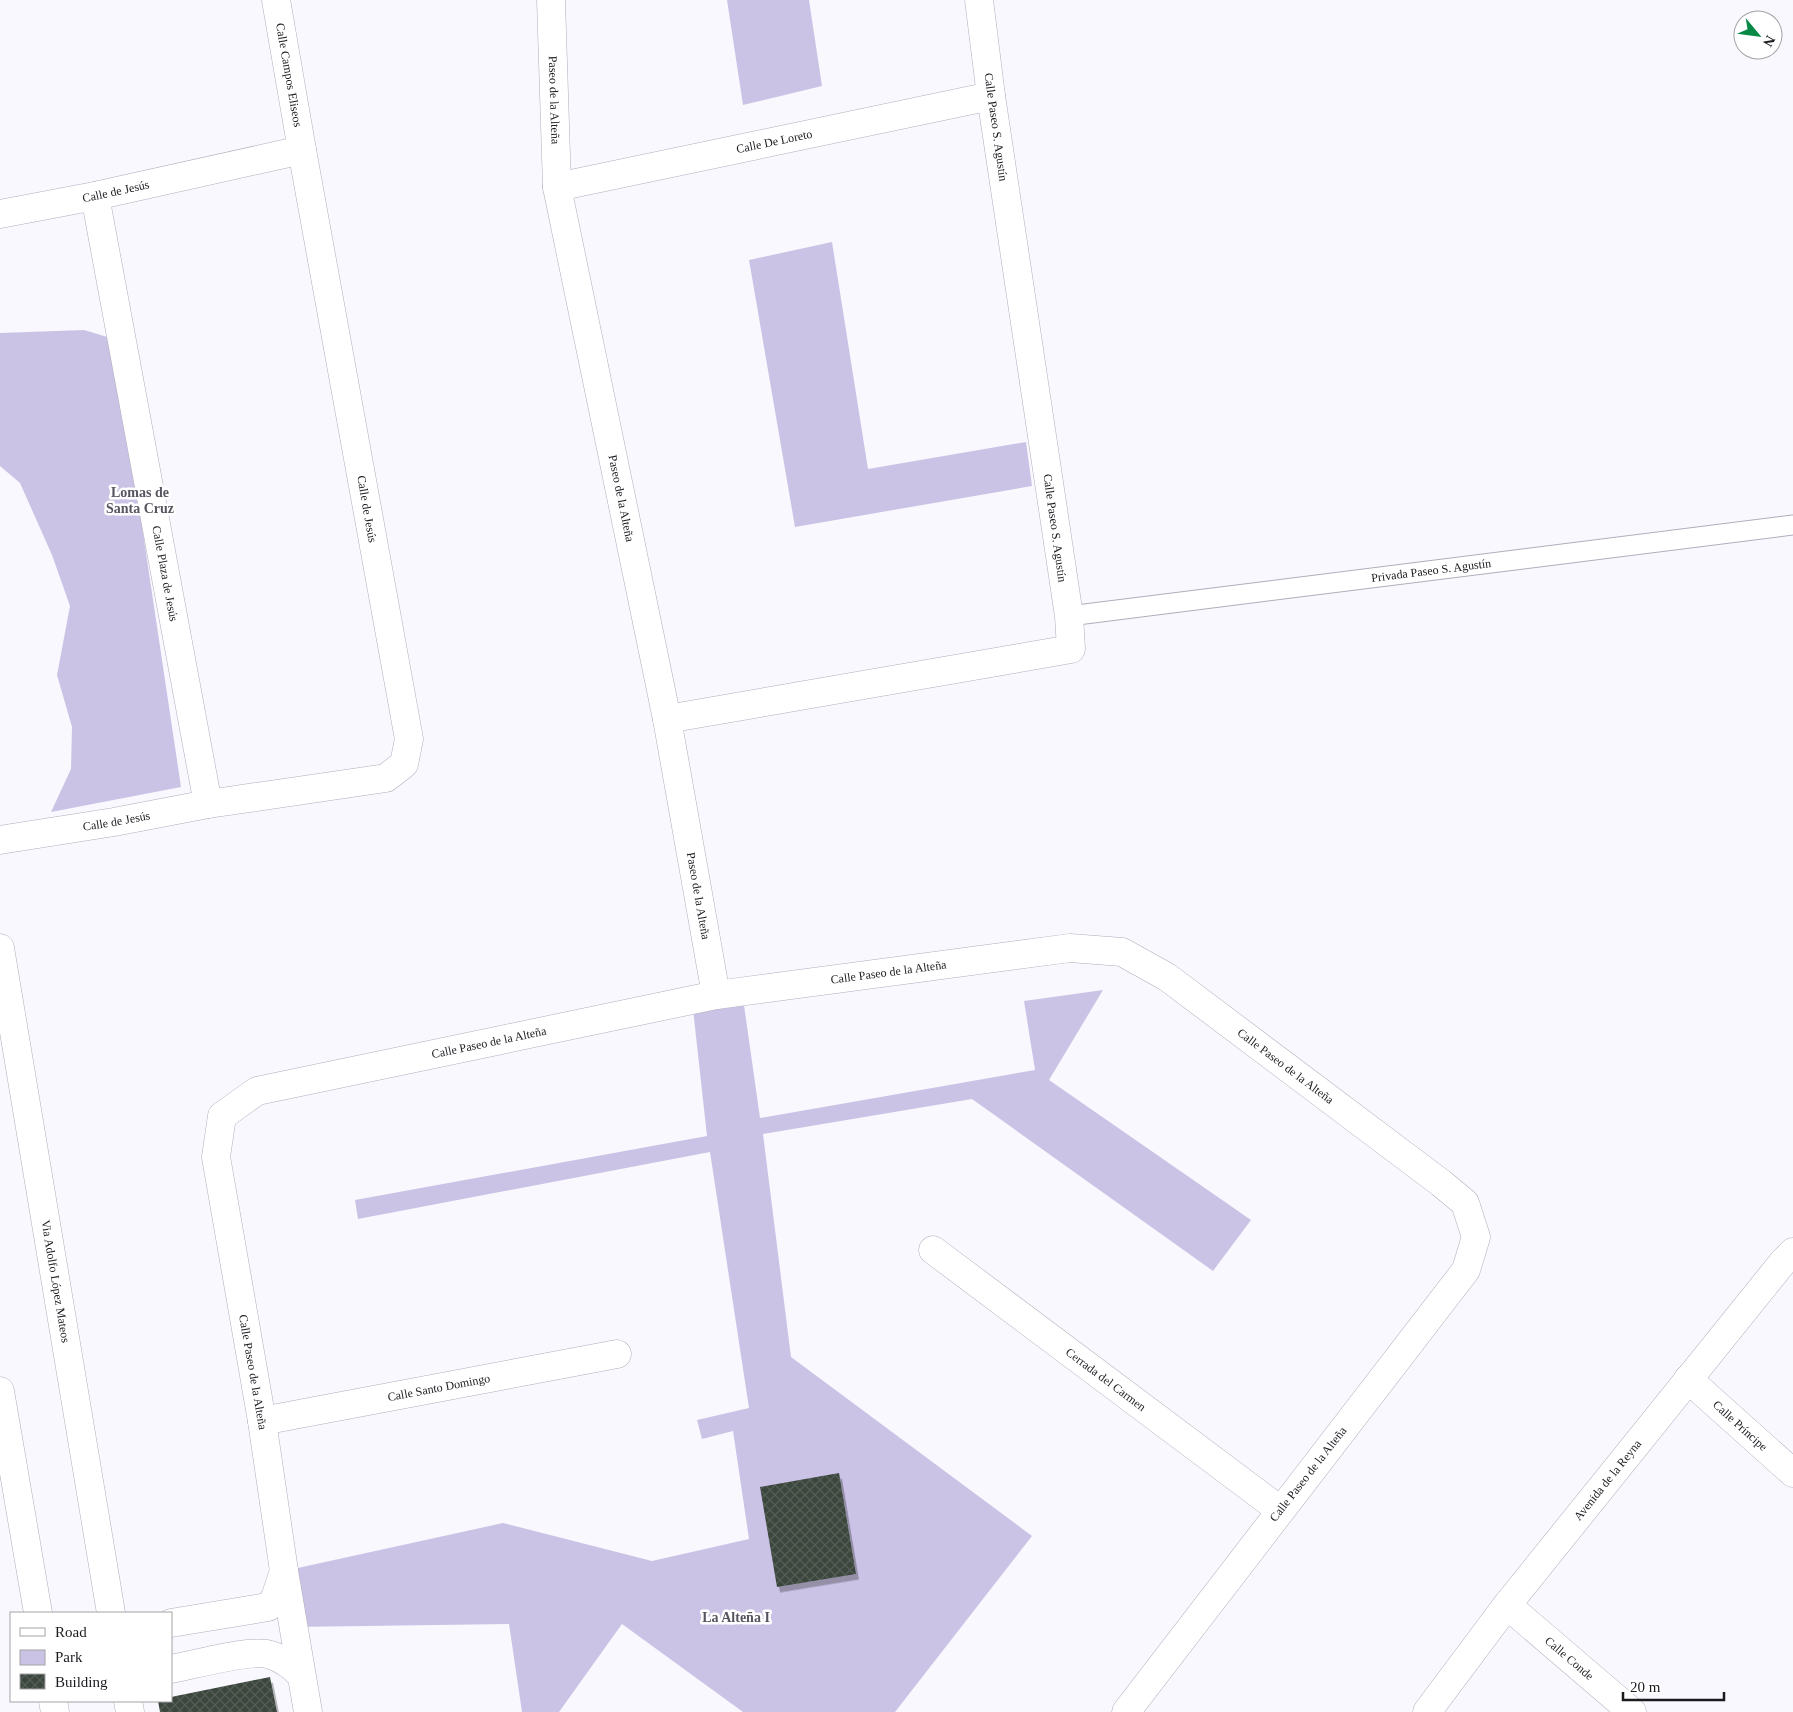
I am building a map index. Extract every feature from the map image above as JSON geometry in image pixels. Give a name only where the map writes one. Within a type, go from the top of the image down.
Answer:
[{"type":"street","name":"Calle Campos Eliseos","points":[[276,0],[302,150]]},
{"type":"street","name":"Paseo de la Alteña","points":[[551,0],[557,187],[667,719],[716,995]]},
{"type":"street","name":"Calle Paseo S. Agustín","points":[[667,719],[1071,649],[1069,616],[979,0]]},
{"type":"street","name":"Calle De Loreto","points":[[557,187],[992,96]]},
{"type":"street","name":"Calle de Jesús","points":[[0,214],[95,196],[302,150],[409,739],[404,764],[386,778],[208,804],[114,822],[0,840]]},
{"type":"street","name":"Calle Plaza de Jesús","points":[[95,196],[208,804]]},
{"type":"street","name":"Via Adolfo López Mateos","points":[[0,948],[111,1612]]},
{"type":"street","name":"Calle Paseo de la Alteña","points":[[308,1712],[300,1674],[262,1421],[216,1156],[222,1116],[257,1091],[716,995],[1070,948],[1122,952],[1167,977],[1465,1203],[1476,1236],[1466,1270],[1126,1712]]},
{"type":"street","name":"Cerrada del Carmen","points":[[933,1250],[1280,1510]]},
{"type":"street","name":"Avenida de la Reyna","points":[[1427,1712],[1507,1605],[1688,1379],[1793,1252]]},
{"type":"street","name":"Calle Santo Domingo","points":[[262,1421],[617,1354]]},
{"type":"street","name":"Calle Príncipe","points":[[1688,1379],[1793,1473]]},
{"type":"street","points":[[0,1391],[38,1612]]},
{"type":"street","points":[[172,1624],[268,1607],[275,1598],[284,1571]]},
{"type":"street","name":"Calle Conde","points":[[1507,1605],[1632,1712]]},
{"type":"street","points":[[172,1670],[244,1654],[269,1654],[287,1661],[300,1674]]},
{"type":"lane","name":"Privada Paseo S. Agustín","points":[[1069,616],[1793,525]]},
{"type":"green space","points":[[727,0],[809,0],[822,86],[743,105]]},
{"type":"green space","points":[[832,242],[868,469],[1026,442],[1032,486],[795,527],[749,260]]},
{"type":"green space","points":[[84,330],[114,339],[181,787],[51,812],[71,769],[72,727],[57,675],[70,606],[52,555],[20,483],[0,466],[0,333]]},
{"type":"green space","points":[[1103,990],[1049,1080],[1251,1220],[1213,1271],[972,1099],[763,1134],[791,1357],[1032,1536],[895,1712],[743,1712],[622,1624],[559,1712],[522,1712],[509,1624],[293,1627],[284,1571],[503,1523],[652,1561],[749,1539],[733,1431],[702,1439],[697,1420],[749,1408],[710,1152],[358,1219],[355,1200],[707,1136],[692,1000],[742,991],[760,1118],[1035,1070],[1024,1001]]},
{"type":"building","points":[[839,1473],[856,1574],[777,1587],[760,1487]]},
{"type":"building","points":[[270,1677],[277,1712],[160,1712],[158,1702],[172,1702],[172,1697]]},
{"type":"district","name":"Lomas de Santa Cruz","points":[[140,500]]},
{"type":"district","name":"La Alteña I","points":[[736,1617]]}]
